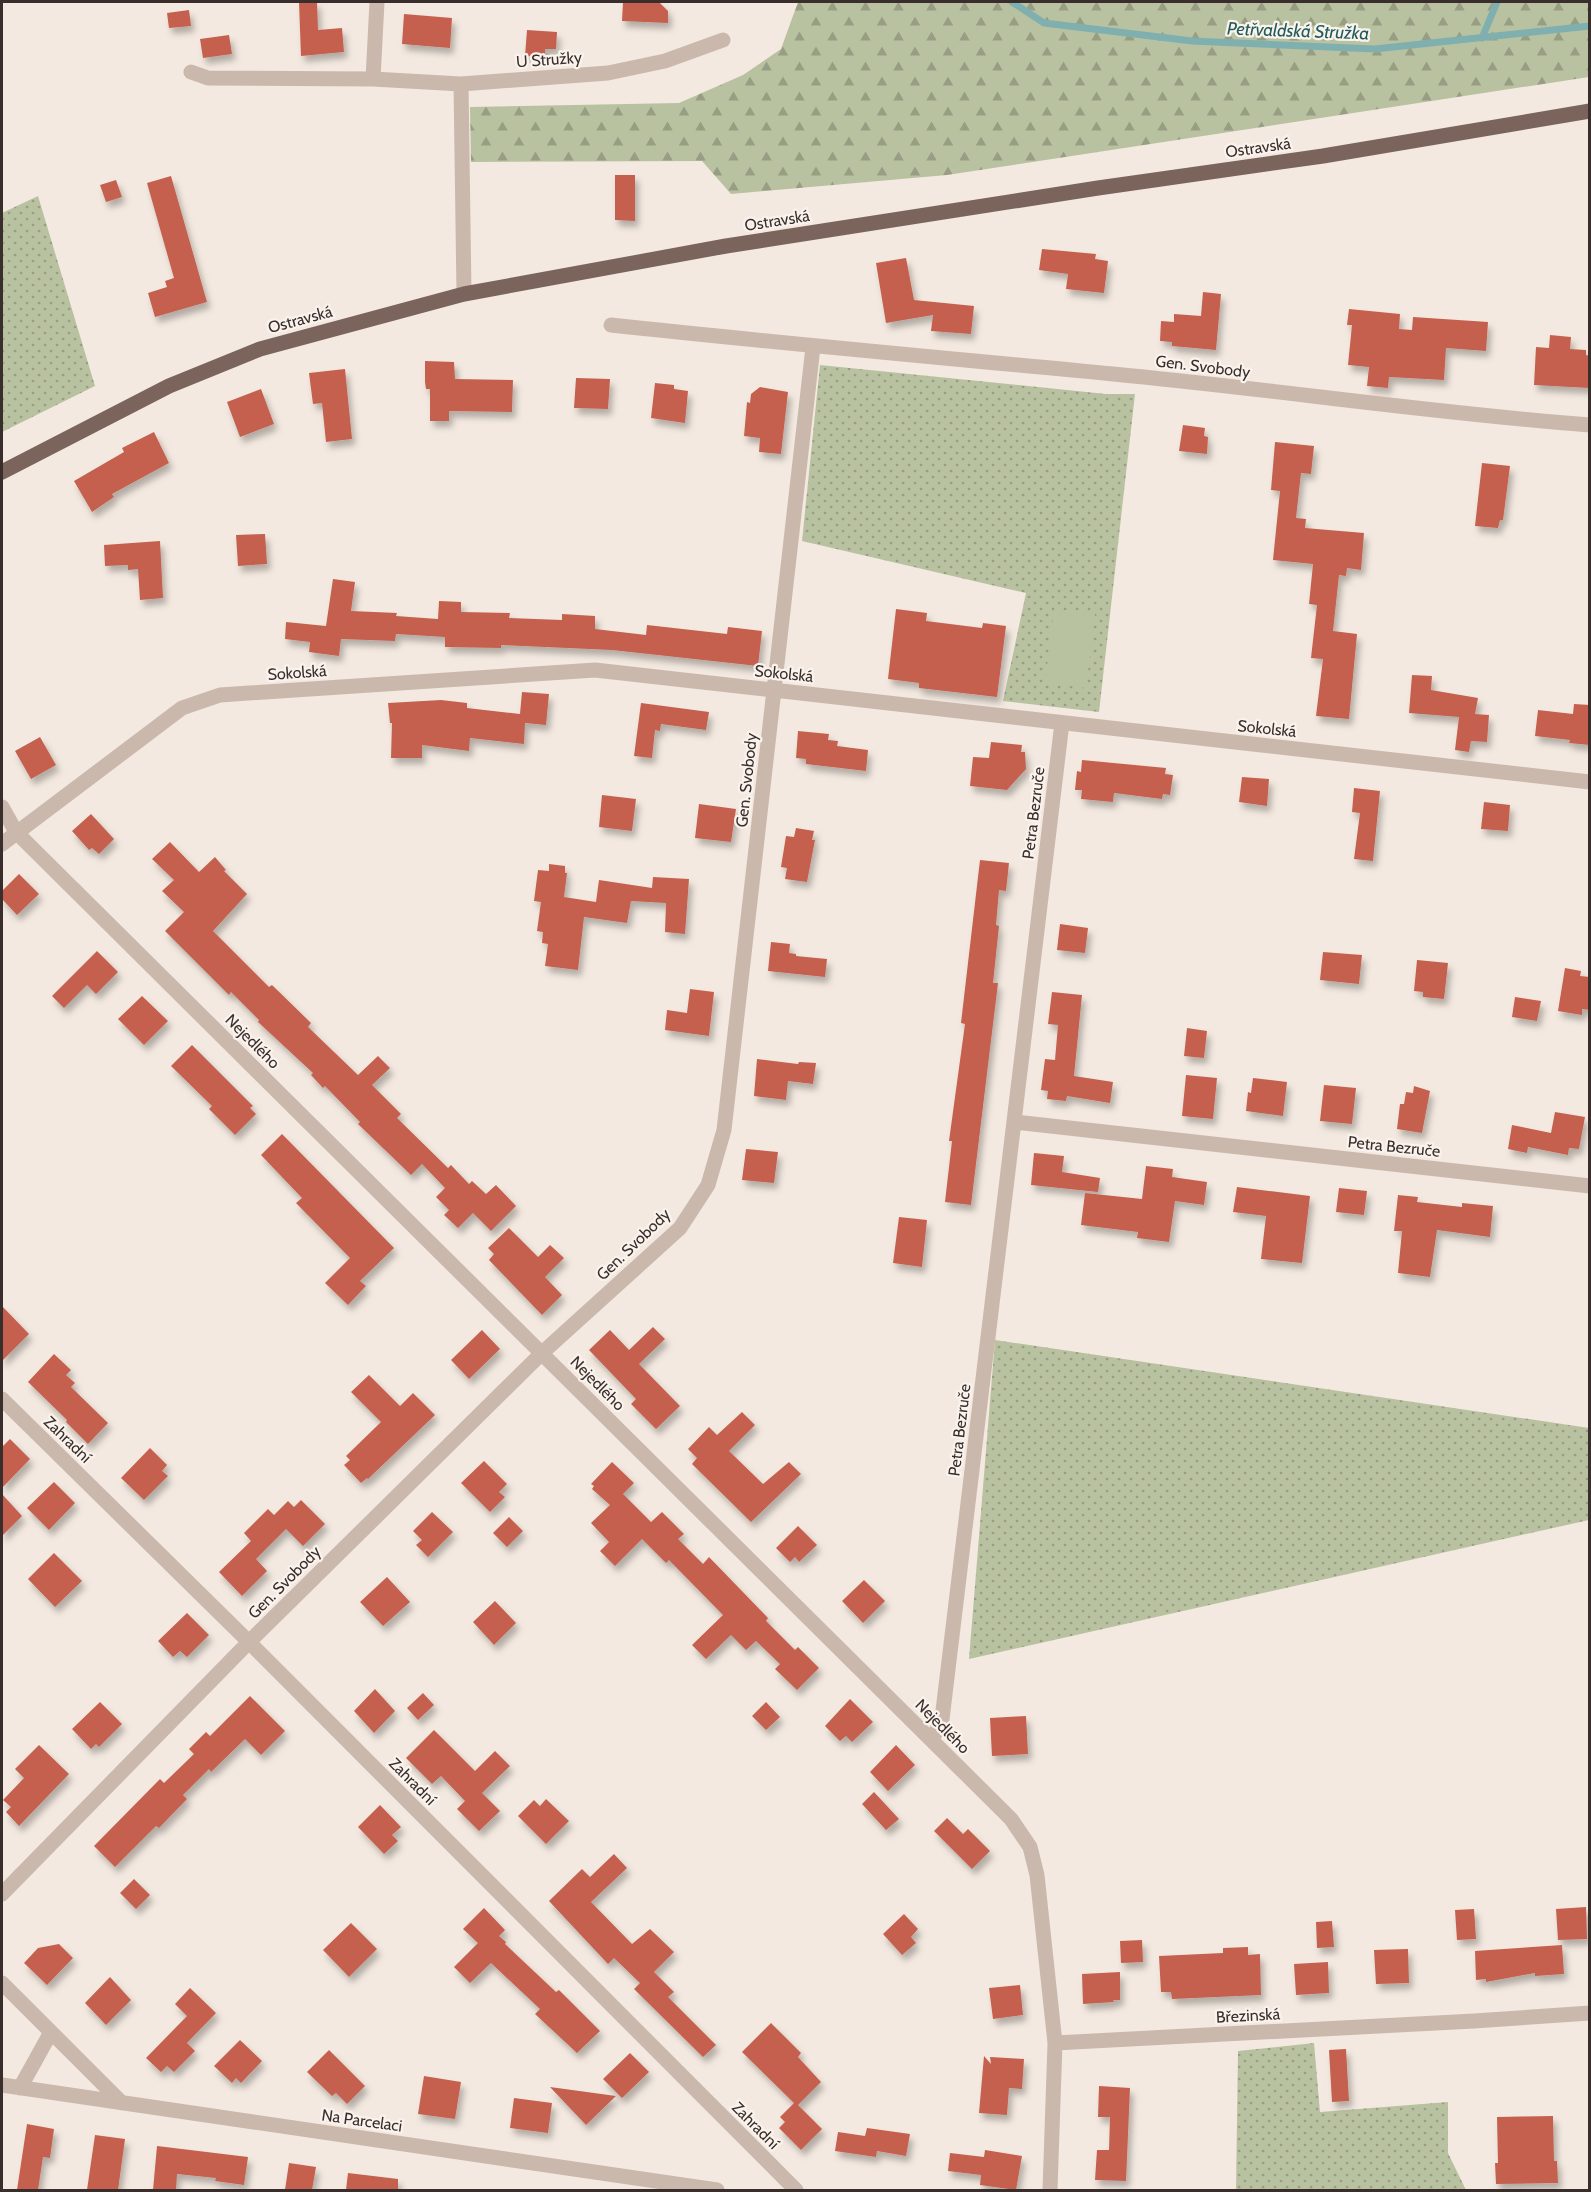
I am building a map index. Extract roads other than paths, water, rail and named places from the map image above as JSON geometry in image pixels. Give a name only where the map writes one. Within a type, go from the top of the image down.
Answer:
[{"type":"main road","name":"Ostravská","points":[[2,472],[169,386],[260,349],[464,294],[726,246],[1590,111]]},
{"type":"street","points":[[373,79],[377,2]]},
{"type":"street","name":"U Stružky","points":[[191,72],[208,78],[373,79],[461,84],[608,73],[665,61],[723,40]]},
{"type":"street","points":[[461,84],[464,294]]},
{"type":"street","name":"Gen. Svobody","points":[[611,325],[813,347],[1113,374],[1512,419],[1590,425]]},
{"type":"street","name":"Gen. Svobody","points":[[2,1894],[249,1642],[542,1353],[680,1228],[708,1185],[724,1130],[813,347]]},
{"type":"street","name":"Sokolská","points":[[2,844],[182,708],[220,695],[596,670],[1590,782]]},
{"type":"street","name":"Petra Bezruče","points":[[932,1740],[942,1719],[1062,723]]},
{"type":"street","name":"Nejedlého","points":[[2,807],[16,832],[1011,1819],[1030,1847],[1037,1875],[1055,2043]]},
{"type":"street","name":"Petra Bezruče","points":[[1015,1122],[1590,1186]]},
{"type":"street","name":"Zahradní","points":[[2,1399],[249,1642],[796,2190]]},
{"type":"street","points":[[2,1983],[122,2103]]},
{"type":"street","name":"Březinská","points":[[1055,2043],[1590,2013]]},
{"type":"street","points":[[20,2088],[51,2032]]},
{"type":"street","points":[[1050,2190],[1055,2043]]},
{"type":"street","name":"Na Parcelaci","points":[[2,2085],[717,2190]]},
{"type":"waterway","name":"Petřvaldská Stružka","points":[[1012,2],[1044,23],[1192,41],[1375,49],[1590,26]]},
{"type":"waterway","points":[[1482,38],[1497,2]]}]
